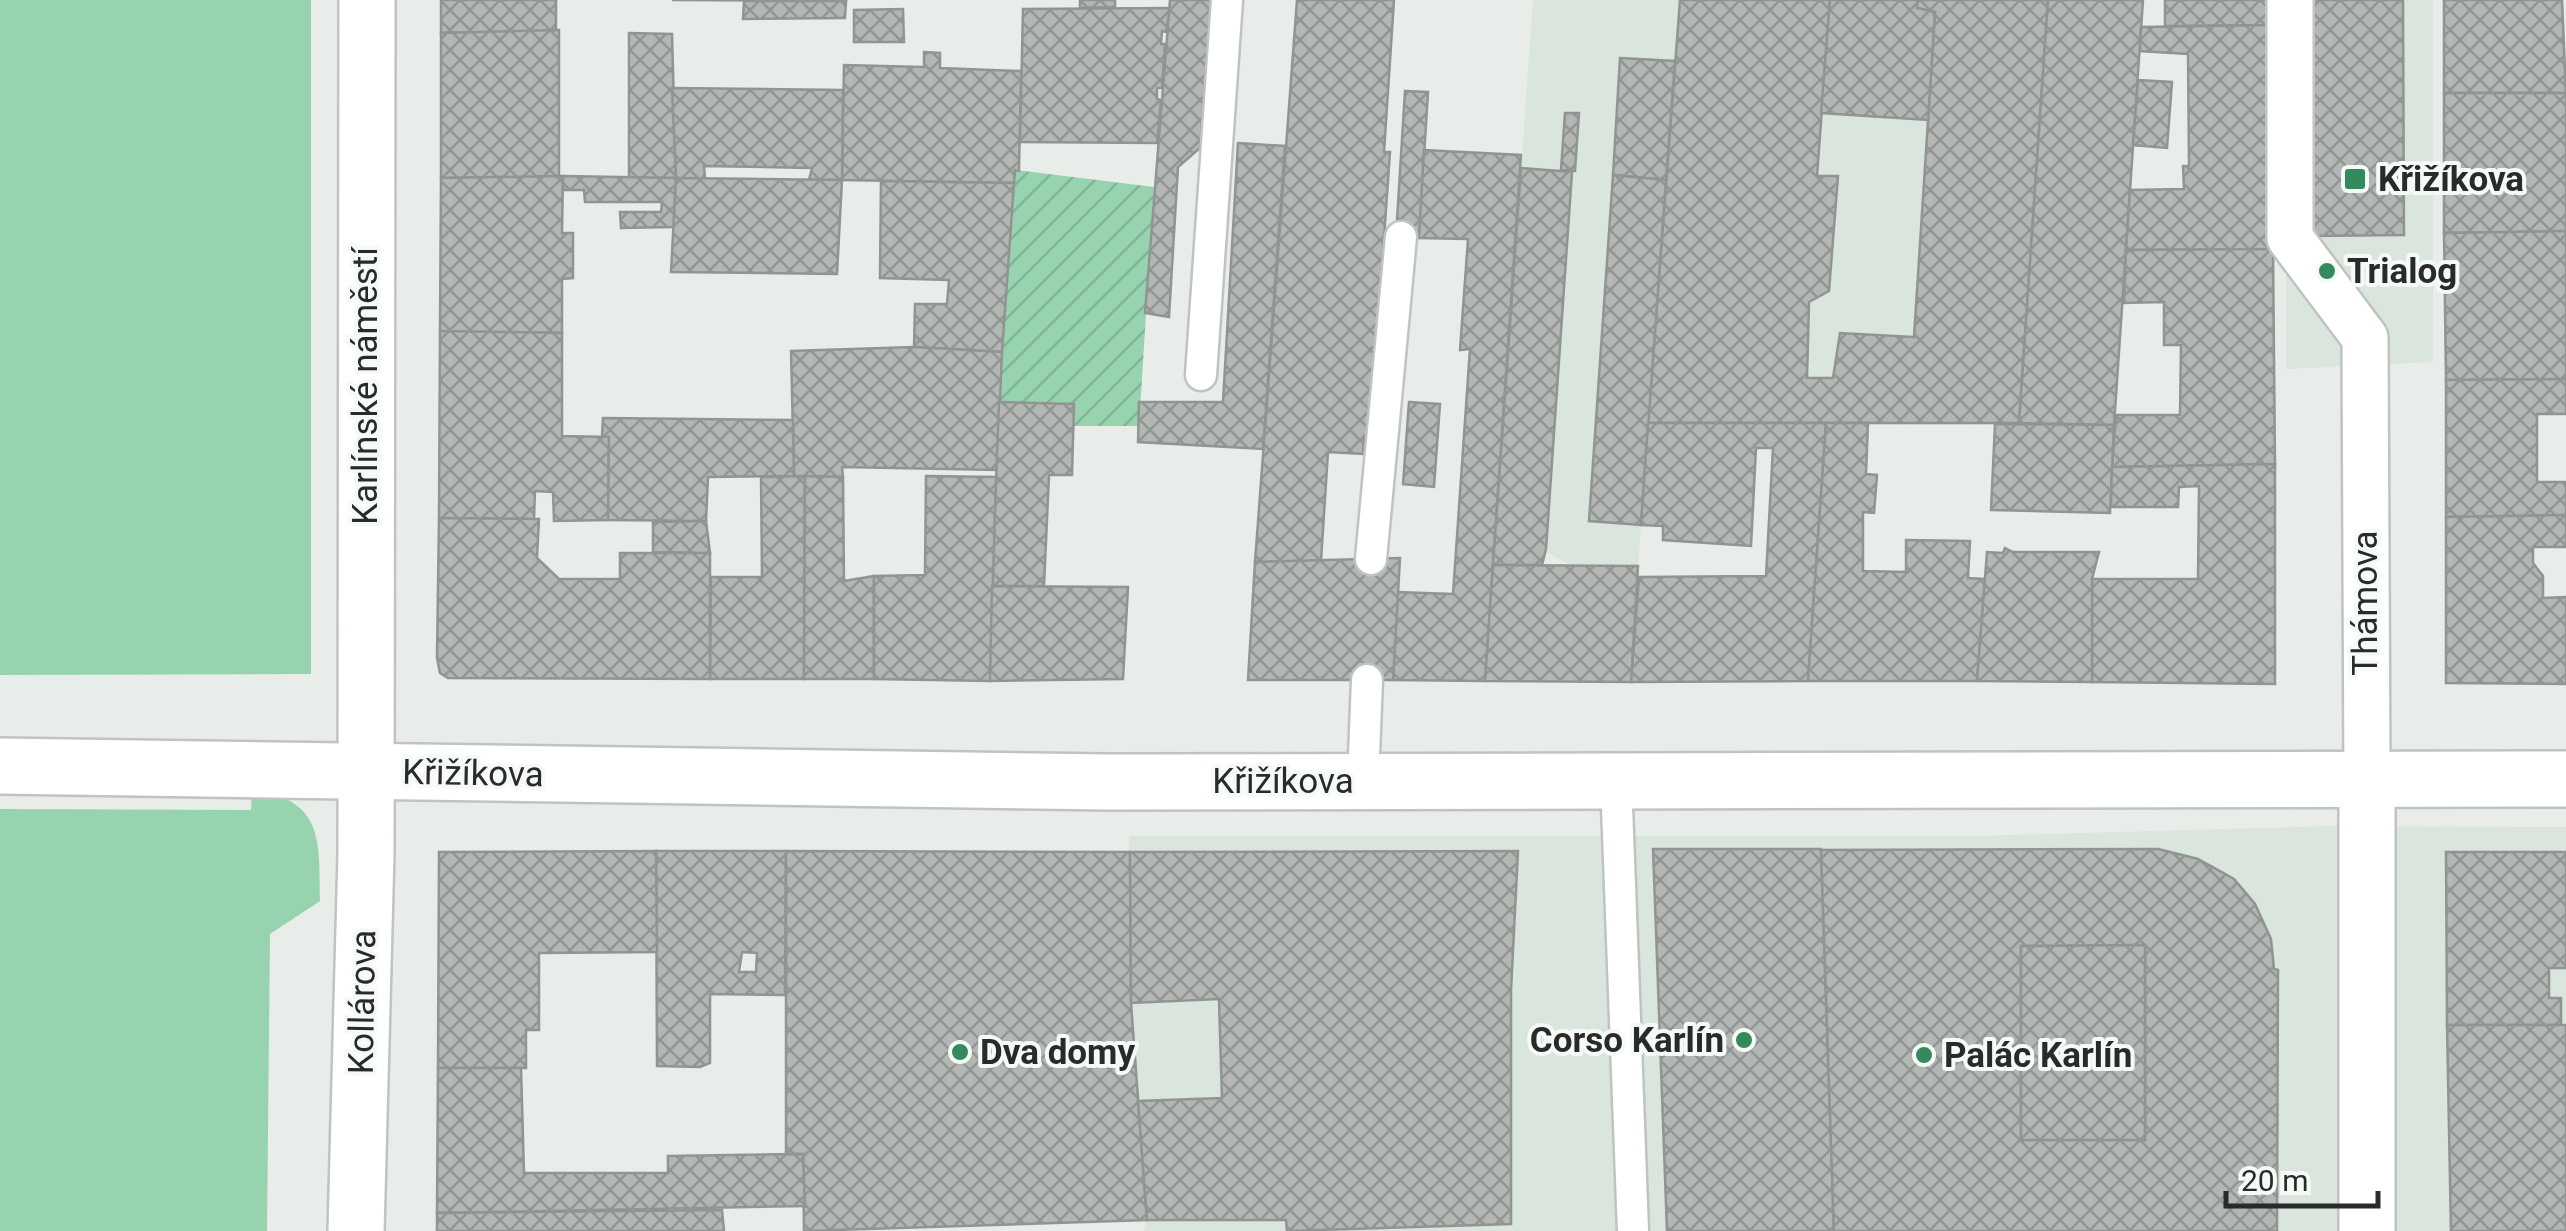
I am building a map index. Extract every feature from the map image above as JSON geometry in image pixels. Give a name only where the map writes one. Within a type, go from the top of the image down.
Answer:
[{"type":"street","name":"Karlínské náměstí","points":[[365,772],[367,0]]},
{"type":"street","name":"Thámova","points":[[2290,0],[2290,238],[2365,338],[2367,1231]]},
{"type":"street","name":"Křižíkova","points":[[0,766],[1363,781],[2566,780]]},
{"type":"street","name":"Kollárova","points":[[356,1231],[365,772]]},
{"type":"lane","points":[[1200,374],[1227,0]]},
{"type":"lane","points":[[1371,559],[1401,237]]},
{"type":"lane","points":[[1363,781],[1367,680]]},
{"type":"lane","points":[[1616,780],[1633,1231]]},
{"type":"shaded area","points":[[1533,0],[2143,0],[2114,425],[1648,424],[1638,566],[1572,566],[1543,550],[1493,565]]},
{"type":"shaded area","points":[[2286,0],[2433,0],[2433,362],[2286,369]]},
{"type":"shaded area","points":[[2330,826],[2566,827],[2566,1231],[1144,1231],[1147,1220],[1131,1003],[1129,836],[1976,836]]},
{"type":"green space","points":[[0,0],[311,0],[311,674],[0,675]]},
{"type":"green space","points":[[1015,170],[1154,187],[1139,426],[1074,426],[1074,404],[999,402]]},
{"type":"green space","points":[[252,790],[276,795],[305,813],[313,826],[319,859],[320,901],[270,934],[267,1231],[0,1231],[0,809],[251,810]]},
{"type":"building","points":[[441,0],[556,0],[556,31],[441,33]]},
{"type":"building","points":[[672,0],[846,0],[846,1]]},
{"type":"building","points":[[1080,0],[1115,0],[1115,7],[1080,8]]},
{"type":"building","points":[[1170,0],[1211,0],[1200,148],[1178,167],[1169,317],[1145,313]]},
{"type":"building","points":[[1297,0],[1394,0],[1384,152],[1390,152],[1370,438],[1364,438],[1363,454],[1328,452],[1321,561],[1255,562]]},
{"type":"building","points":[[1680,0],[1830,0],[1817,176],[1838,176],[1829,291],[1809,302],[1807,378],[1833,378],[1840,333],[1914,337],[1935,12],[1917,8],[1917,0],[2048,0],[2019,423],[1648,423]]},
{"type":"building","points":[[1830,0],[1917,0],[1917,8],[1935,12],[1928,120],[1821,113]]},
{"type":"building","points":[[2048,0],[2143,0],[2114,425],[2019,423]]},
{"type":"building","points":[[2165,0],[2273,0],[2273,25],[2165,26]]},
{"type":"building","points":[[2309,0],[2403,0],[2404,235],[2310,236]]},
{"type":"building","points":[[2444,0],[2562,0],[2566,93],[2444,93]]},
{"type":"building","points":[[744,1],[846,1],[845,18],[743,19]]},
{"type":"building","points":[[1170,8],[1166,32],[1162,31],[1161,44],[1165,44],[1162,88],[1157,88],[1157,99],[1161,100],[1157,143],[1020,142],[1023,9]]},
{"type":"building","points":[[903,9],[904,42],[854,42],[854,10]]},
{"type":"building","points":[[2273,25],[2273,249],[2126,250],[2130,190],[2184,189],[2183,166],[2189,166],[2188,54],[2140,51],[2141,27]]},
{"type":"building","points":[[559,30],[559,177],[441,178],[441,33]]},
{"type":"building","points":[[629,33],[672,34],[676,178],[629,178]]},
{"type":"building","points":[[924,52],[940,53],[940,68],[1021,71],[1019,171],[1015,170],[1014,183],[842,180],[844,65],[924,67]]},
{"type":"building","points":[[1620,58],[1675,61],[1666,180],[1613,175]]},
{"type":"building","points":[[2138,80],[2172,82],[2167,148],[2133,145]]},
{"type":"building","points":[[672,88],[843,90],[842,180],[809,180],[812,168],[704,166],[705,179],[676,178]]},
{"type":"building","points":[[1405,91],[1428,92],[1419,238],[1396,236]]},
{"type":"building","points":[[2444,93],[2566,93],[2566,231],[2444,233]]},
{"type":"building","points":[[1565,113],[1579,113],[1575,171],[1561,170]]},
{"type":"building","points":[[1238,143],[1285,146],[1263,449],[1138,442],[1139,402],[1223,402]]},
{"type":"building","points":[[1424,150],[1521,155],[1485,681],[1393,680],[1398,592],[1453,594],[1470,349],[1460,350],[1468,239],[1419,238]]},
{"type":"building","points":[[1521,168],[1572,172],[1546,549],[1542,565],[1493,565]]},
{"type":"building","points":[[1613,175],[1666,180],[1641,525],[1589,521]]},
{"type":"building","points":[[563,176],[562,233],[573,233],[573,278],[562,279],[562,333],[440,331],[441,178]]},
{"type":"building","points":[[563,176],[676,178],[674,227],[621,228],[620,212],[661,212],[662,202],[585,202],[584,190],[563,190]]},
{"type":"building","points":[[676,178],[842,180],[837,274],[671,272]]},
{"type":"building","points":[[881,181],[1014,183],[1002,352],[914,347],[915,304],[947,304],[949,280],[880,278]]},
{"type":"building","points":[[2566,231],[2566,379],[2446,380],[2444,233]]},
{"type":"building","points":[[2273,249],[2275,464],[2112,467],[2116,415],[2180,415],[2181,345],[2164,345],[2164,302],[2124,303],[2126,250]]},
{"type":"building","points":[[440,331],[562,333],[562,436],[609,437],[608,520],[554,521],[553,492],[535,491],[534,519],[439,518]]},
{"type":"building","points":[[914,347],[1002,352],[997,470],[842,467],[843,477],[794,476],[791,351]]},
{"type":"building","points":[[2566,379],[2566,414],[2537,414],[2537,482],[2566,482],[2566,515],[2446,517],[2446,380]]},
{"type":"building","points":[[999,402],[1074,404],[1072,475],[1049,475],[1044,586],[992,586]]},
{"type":"building","points":[[1409,402],[1440,404],[1434,487],[1403,484]]},
{"type":"building","points":[[603,418],[793,420],[794,476],[708,477],[706,521],[608,520],[609,437],[602,436]]},
{"type":"building","points":[[1648,423],[1826,423],[1808,681],[1631,682],[1639,577],[1766,576],[1773,448],[1756,448],[1751,546],[1663,540],[1663,526],[1641,525]]},
{"type":"building","points":[[1826,423],[1868,423],[1866,474],[1877,475],[1874,513],[1863,512],[1863,571],[1906,572],[1906,540],[1970,541],[1968,578],[1985,579],[1977,681],[1808,681]]},
{"type":"building","points":[[1995,424],[2114,425],[2110,513],[1991,510]]},
{"type":"building","points":[[2275,464],[2275,684],[2092,682],[2092,579],[2198,579],[2199,486],[2179,487],[2178,507],[2111,507],[2112,467]]},
{"type":"building","points":[[805,476],[804,679],[710,679],[711,577],[762,577],[761,477]]},
{"type":"building","points":[[805,476],[843,477],[844,581],[874,576],[874,679],[804,679]]},
{"type":"building","points":[[926,476],[996,477],[990,681],[874,679],[874,576],[925,575]]},
{"type":"building","points":[[2566,515],[2566,547],[2533,547],[2533,563],[2543,576],[2543,598],[2566,597],[2566,684],[2446,683],[2446,517]]},
{"type":"building","points":[[439,518],[539,519],[537,558],[559,579],[620,579],[620,553],[710,553],[710,679],[448,678],[440,673],[437,658]]},
{"type":"building","points":[[706,521],[710,553],[653,552],[653,522]]},
{"type":"building","points":[[2005,548],[2013,552],[2099,552],[2092,579],[2092,682],[1977,681],[1987,552],[2003,553]]},
{"type":"building","points":[[1400,558],[1393,680],[1248,680],[1255,562]]},
{"type":"building","points":[[1493,565],[1638,566],[1631,682],[1485,681]]},
{"type":"building","points":[[992,586],[1128,587],[1123,679],[990,681]]},
{"type":"building","name":"Corso Karlín","points":[[1653,849],[1821,849],[1834,1231],[1667,1231]]},
{"type":"building","name":"Palác Karlín","points":[[2158,849],[2198,859],[2234,879],[2255,904],[2271,939],[2274,969],[2278,970],[2277,1231],[1834,1231],[1821,850]],"holes":[[[2145,945],[2145,1140],[2021,1140],[2021,946]]]},
{"type":"building","points":[[656,851],[786,851],[785,995],[710,994],[710,1063],[700,1067],[657,1066]],"holes":[[[742,952],[757,953],[756,972],[739,972]]]},
{"type":"building","points":[[656,851],[657,952],[539,953],[539,1030],[526,1030],[526,1068],[438,1068],[439,852]]},
{"type":"building","name":"Dva domy","points":[[786,851],[1130,852],[1131,1003],[1147,1220],[804,1231],[803,1154],[786,1154]]},
{"type":"building","points":[[1518,851],[1511,991],[1511,1224],[1287,1231],[1286,1220],[1147,1220],[1138,1101],[1222,1098],[1219,999],[1131,1003],[1130,852]]},
{"type":"building","points":[[2446,852],[2566,852],[2566,968],[2549,968],[2549,998],[2561,998],[2561,1025],[2447,1025]]},
{"type":"building","points":[[2145,945],[2145,1140],[2021,1140],[2021,946]]},
{"type":"building","points":[[2447,1025],[2566,1025],[2566,1231],[2451,1231]]},
{"type":"building","points":[[438,1068],[521,1068],[524,1173],[668,1173],[668,1156],[803,1154],[805,1206],[437,1213]]},
{"type":"building","points":[[722,1210],[724,1231],[437,1231],[437,1213]]},
{"type":"place","name":"Křižíkova","points":[[2355,179]]},
{"type":"place","name":"Trialog","points":[[2327,271]]},
{"type":"place","name":"Corso Karlín","points":[[1744,1040]]},
{"type":"place","name":"Dva domy","points":[[960,1052]]},
{"type":"place","name":"Palác Karlín","points":[[1924,1055]]}]
